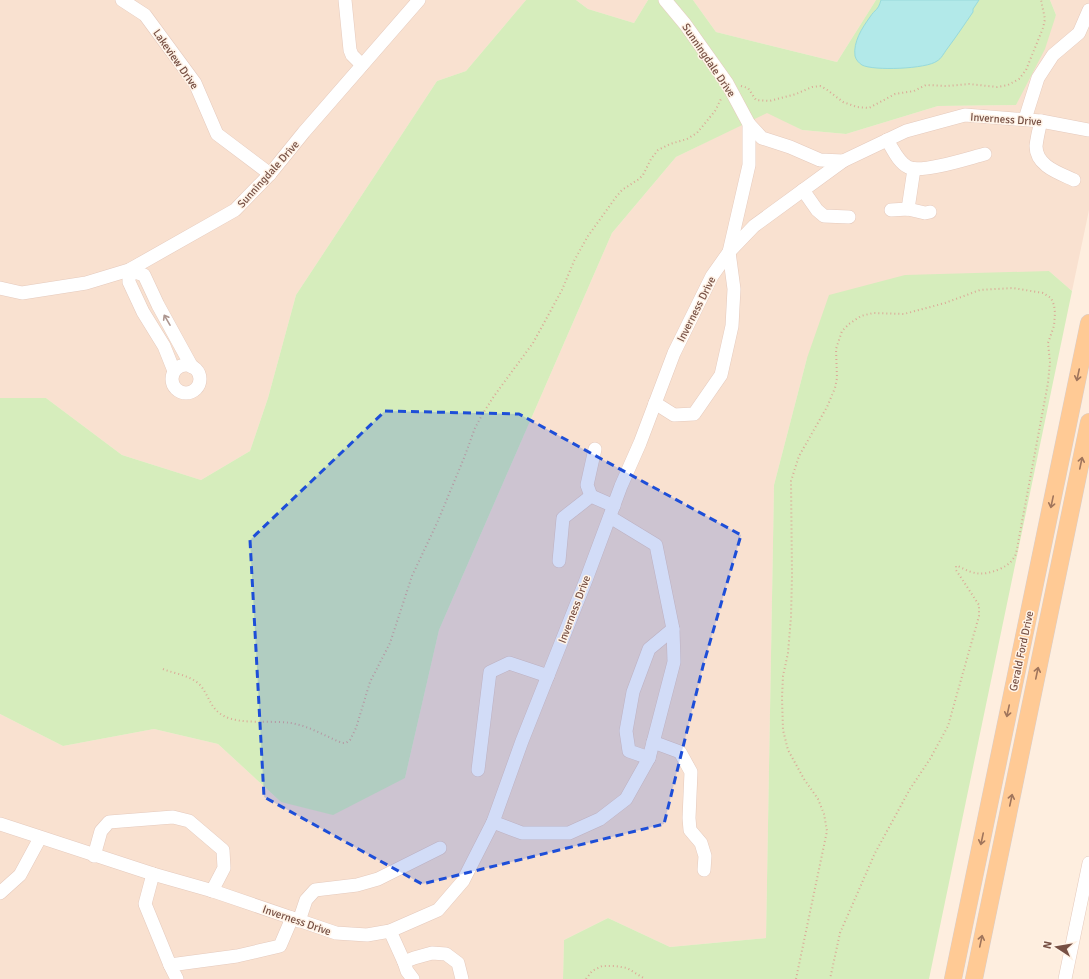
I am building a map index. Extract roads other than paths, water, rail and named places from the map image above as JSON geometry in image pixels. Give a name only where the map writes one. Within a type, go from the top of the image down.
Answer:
[{"type":"main road","name":"Gerald Ford Drive","points":[[953,979],[1089,323]]},
{"type":"main road","name":"Gerald Ford Drive","points":[[974,979],[1087,441],[1089,422]]},
{"type":"street","name":"Lakeview Drive","points":[[122,0],[145,16],[195,83],[217,134],[270,174]]},
{"type":"street","points":[[345,0],[350,50],[352,56],[362,65]]},
{"type":"street","name":"Sunningdale Drive","points":[[0,288],[22,293],[86,284],[129,270],[235,210],[270,174],[304,132],[419,0]]},
{"type":"street","name":"Sunningdale Drive","points":[[665,0],[685,24],[731,91],[749,124],[762,138],[790,147],[820,160],[843,161]]},
{"type":"street","points":[[1025,119],[1038,78],[1053,55],[1079,33],[1089,10]]},
{"type":"street","name":"Inverness Drive","points":[[0,824],[94,856],[212,890],[336,934],[367,935],[390,931],[438,910],[463,881],[493,822],[548,676],[674,353],[712,276],[730,252],[754,226],[843,161],[906,131],[965,116],[1025,119],[1089,130]]},
{"type":"street","points":[[1041,121],[1036,147],[1042,162],[1047,167],[1074,180]]},
{"type":"street","name":"Sunningdale Drive","points":[[730,252],[749,165],[749,124]]},
{"type":"street","points":[[887,140],[901,161],[908,168],[914,169],[930,168],[985,154]]},
{"type":"street","points":[[908,209],[914,169]]},
{"type":"street","points":[[803,190],[816,210],[824,216],[849,217]]},
{"type":"street","points":[[891,210],[908,209],[926,213],[930,212]]},
{"type":"street","points":[[655,402],[674,415],[694,414],[721,375],[732,326],[734,289],[730,252]]},
{"type":"street","points":[[174,371],[164,346],[143,312],[129,282],[129,270],[144,275],[158,305],[192,367]]},
{"type":"street","points":[[143,312],[158,305]]},
{"type":"street","points":[[164,346],[177,338]]},
{"type":"street","points":[[186,365],[197,371],[200,377],[196,389],[185,394],[174,388],[172,376],[174,371],[180,366],[186,365]]},
{"type":"street","points":[[493,822],[522,833],[569,833],[600,819],[626,798],[649,758],[674,662],[674,629],[656,545],[591,496],[587,485],[595,449]]},
{"type":"street","points":[[559,561],[563,518],[591,496]]},
{"type":"street","points":[[649,758],[629,751],[626,731],[633,692],[649,650],[674,629]]},
{"type":"street","points":[[478,770],[490,672],[509,663],[548,676]]},
{"type":"street","points":[[653,742],[680,752],[690,772],[690,830],[701,843],[705,856],[704,870]]},
{"type":"street","points":[[94,856],[101,831],[109,822],[173,817],[189,821],[223,850],[224,868],[212,890]]},
{"type":"street","points":[[0,893],[20,875],[40,838]]},
{"type":"street","points":[[170,965],[237,956],[280,946],[306,900],[315,890],[357,885],[378,879],[440,848]]},
{"type":"street","points":[[1065,979],[1089,863]]},
{"type":"street","points":[[153,874],[145,904],[177,979]]},
{"type":"street","points":[[390,931],[407,971],[413,979]]},
{"type":"street","points":[[404,962],[432,953],[446,954],[458,963],[462,979]]},
{"type":"water","points":[[881,0],[979,0],[973,9],[973,12],[938,60],[923,66],[900,68],[868,67],[862,65],[856,59],[855,46],[861,30],[878,8]]}]
